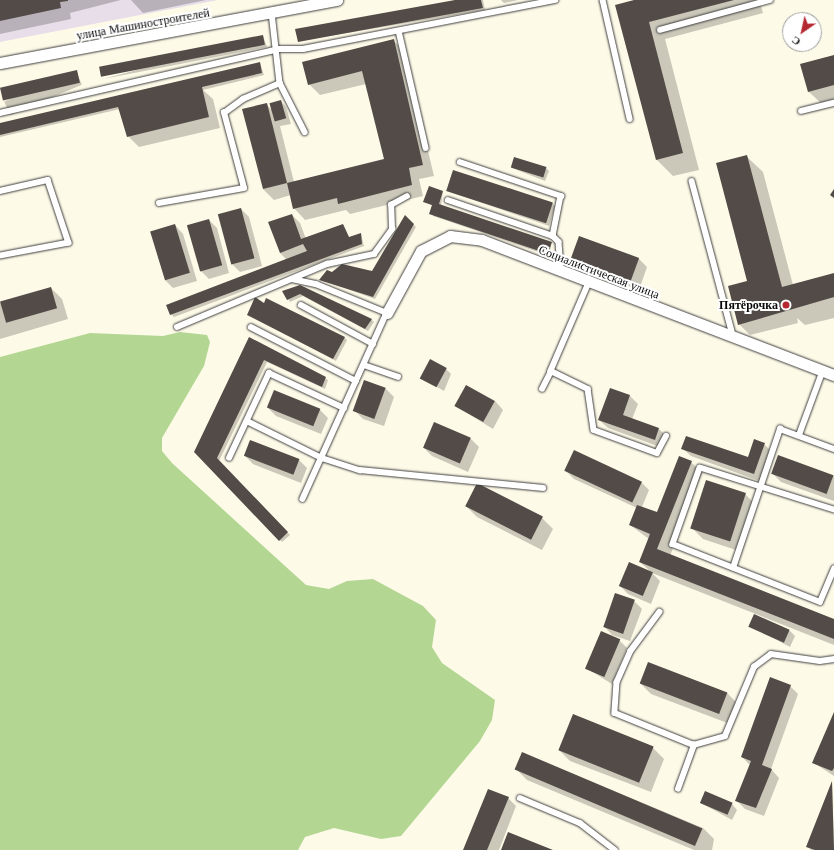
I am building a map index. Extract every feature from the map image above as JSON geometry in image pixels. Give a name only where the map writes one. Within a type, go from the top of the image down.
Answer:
[{"type":"street","name":"улица Машиностроителей","points":[[0,63],[337,0]]},
{"type":"street","name":"Социалистическая улица","points":[[387,314],[421,251],[450,236],[482,240],[589,283],[834,375]]},
{"type":"lane","points":[[0,113],[279,50],[303,49],[555,0]]},
{"type":"lane","points":[[603,0],[630,119]]},
{"type":"lane","points":[[660,30],[770,0]]},
{"type":"lane","points":[[272,13],[279,50],[280,83],[305,132]]},
{"type":"lane","points":[[399,31],[426,148]]},
{"type":"lane","points":[[159,203],[244,188],[224,113],[243,99],[280,83]]},
{"type":"lane","points":[[801,111],[834,103]]},
{"type":"lane","points":[[460,162],[561,196],[553,236]]},
{"type":"lane","points":[[0,191],[48,180],[68,244],[0,256]]},
{"type":"lane","points":[[692,181],[733,336]]},
{"type":"lane","points":[[177,327],[327,264],[374,254],[392,229],[391,205],[407,196]]},
{"type":"lane","points":[[448,200],[553,236],[559,242],[561,272]]},
{"type":"lane","points":[[292,279],[387,314],[304,500]]},
{"type":"lane","points":[[542,390],[589,283]]},
{"type":"lane","points":[[301,305],[373,344]]},
{"type":"lane","points":[[251,327],[356,381]]},
{"type":"lane","points":[[364,365],[398,377]]},
{"type":"lane","points":[[799,435],[823,370]]},
{"type":"lane","points":[[551,371],[588,389],[594,430],[658,453],[666,436]]},
{"type":"lane","points":[[229,458],[269,373],[344,408]]},
{"type":"lane","points":[[247,421],[322,458],[360,470],[468,478],[543,488]]},
{"type":"lane","points":[[733,568],[780,429],[834,449]]},
{"type":"lane","points":[[834,510],[760,485],[700,468],[673,544],[820,602],[834,569]]},
{"type":"lane","points":[[660,612],[631,651],[617,682],[615,713],[694,745],[725,736],[754,667],[771,654],[820,661],[834,659]]},
{"type":"lane","points":[[678,789],[694,745]]},
{"type":"lane","points":[[520,798],[580,823],[615,850]]},
{"type":"shaded area","points":[[0,0],[218,0],[0,42]]},
{"type":"green space","points":[[180,332],[207,335],[210,342],[204,366],[162,438],[162,451],[172,463],[306,585],[329,589],[347,581],[373,579],[423,606],[436,620],[432,647],[442,663],[495,700],[492,720],[480,741],[401,836],[381,839],[334,828],[305,837],[298,850],[0,850],[0,357],[90,333],[163,336]]},
{"type":"building","points":[[0,0],[68,1],[60,2],[61,8],[0,21]]},
{"type":"building","points":[[455,0],[481,0],[483,8],[298,42],[295,29]]},
{"type":"building","points":[[634,0],[734,0],[649,22],[683,153],[656,160],[615,5]]},
{"type":"building","points":[[263,35],[265,45],[101,77],[99,67]]},
{"type":"building","points":[[394,39],[423,165],[409,168],[412,185],[338,204],[337,198],[293,209],[287,183],[384,159],[362,71],[308,85],[302,62]]},
{"type":"building","points":[[834,55],[834,85],[808,92],[800,64]]},
{"type":"building","points":[[260,62],[262,73],[202,87],[209,117],[127,137],[118,107],[0,135],[0,123]]},
{"type":"building","points":[[77,70],[80,83],[3,100],[0,88]]},
{"type":"building","points":[[281,100],[286,118],[275,122],[269,103]]},
{"type":"building","points":[[267,103],[287,183],[263,189],[242,109]]},
{"type":"building","points":[[747,155],[782,287],[834,273],[834,297],[738,325],[728,286],[747,281],[716,163]]},
{"type":"building","points":[[514,157],[547,167],[543,177],[511,168]]},
{"type":"building","points":[[453,170],[553,202],[546,223],[446,191]]},
{"type":"building","points":[[429,186],[443,191],[439,204],[552,242],[548,254],[429,214],[432,205],[423,202]]},
{"type":"building","points":[[834,189],[834,198],[830,195]]},
{"type":"building","points":[[241,208],[254,258],[231,264],[218,214]]},
{"type":"building","points":[[292,214],[301,239],[343,224],[349,237],[361,233],[362,244],[170,315],[166,305],[307,251],[303,244],[280,253],[268,222]]},
{"type":"building","points":[[405,215],[414,224],[373,297],[319,280],[327,270],[332,272],[342,264],[372,271]]},
{"type":"building","points":[[209,219],[222,265],[200,271],[187,225]]},
{"type":"building","points":[[175,224],[190,273],[165,280],[150,232]]},
{"type":"building","points":[[579,236],[639,258],[630,282],[570,260]]},
{"type":"building","points":[[300,285],[372,319],[365,329],[300,294],[287,300],[282,291]]},
{"type":"building","points":[[51,287],[57,308],[6,323],[0,302]]},
{"type":"building","points":[[255,297],[264,303],[266,298],[345,337],[333,359],[247,315]]},
{"type":"building","points":[[249,337],[326,377],[322,387],[264,360],[217,458],[288,532],[279,541],[194,452]]},
{"type":"building","points":[[430,359],[447,368],[436,387],[420,378]]},
{"type":"building","points":[[364,380],[386,388],[374,419],[353,411]]},
{"type":"building","points":[[466,385],[495,401],[483,422],[454,406]]},
{"type":"building","points":[[610,388],[630,395],[623,415],[659,428],[655,440],[598,420]]},
{"type":"building","points":[[274,390],[320,409],[313,426],[267,408]]},
{"type":"building","points":[[434,422],[471,438],[460,463],[423,448]]},
{"type":"building","points":[[686,436],[748,457],[754,439],[765,443],[754,474],[681,449]]},
{"type":"building","points":[[250,440],[299,459],[293,475],[244,456]]},
{"type":"building","points":[[574,450],[642,482],[632,503],[564,471]]},
{"type":"building","points":[[778,455],[833,475],[827,494],[771,474]]},
{"type":"building","points":[[679,456],[692,461],[657,549],[834,619],[834,639],[639,562],[650,534],[629,525],[637,505],[657,512]]},
{"type":"building","points":[[706,480],[746,493],[730,541],[690,529]]},
{"type":"building","points":[[477,483],[543,517],[531,540],[465,506]]},
{"type":"building","points":[[629,562],[653,572],[643,596],[619,586]]},
{"type":"building","points":[[615,593],[635,600],[623,634],[603,627]]},
{"type":"building","points":[[754,614],[790,630],[784,643],[748,627]]},
{"type":"building","points":[[601,631],[620,639],[604,677],[585,669]]},
{"type":"building","points":[[648,662],[727,692],[719,714],[640,683]]},
{"type":"building","points":[[770,677],[791,685],[762,765],[772,769],[756,808],[735,801],[751,761],[741,757]]},
{"type":"building","points":[[834,712],[834,768],[832,771],[812,763]]},
{"type":"building","points":[[573,714],[654,747],[639,783],[558,750]]},
{"type":"building","points":[[522,752],[702,829],[695,846],[515,769]]},
{"type":"building","points":[[832,781],[834,850],[815,850],[806,847]]},
{"type":"building","points":[[488,789],[509,797],[487,850],[463,850]]},
{"type":"building","points":[[705,791],[733,803],[728,815],[700,803]]},
{"type":"building","points":[[508,832],[553,850],[501,850]]},
{"type":"place","name":"Пятёрочка","points":[[786,305]]}]
